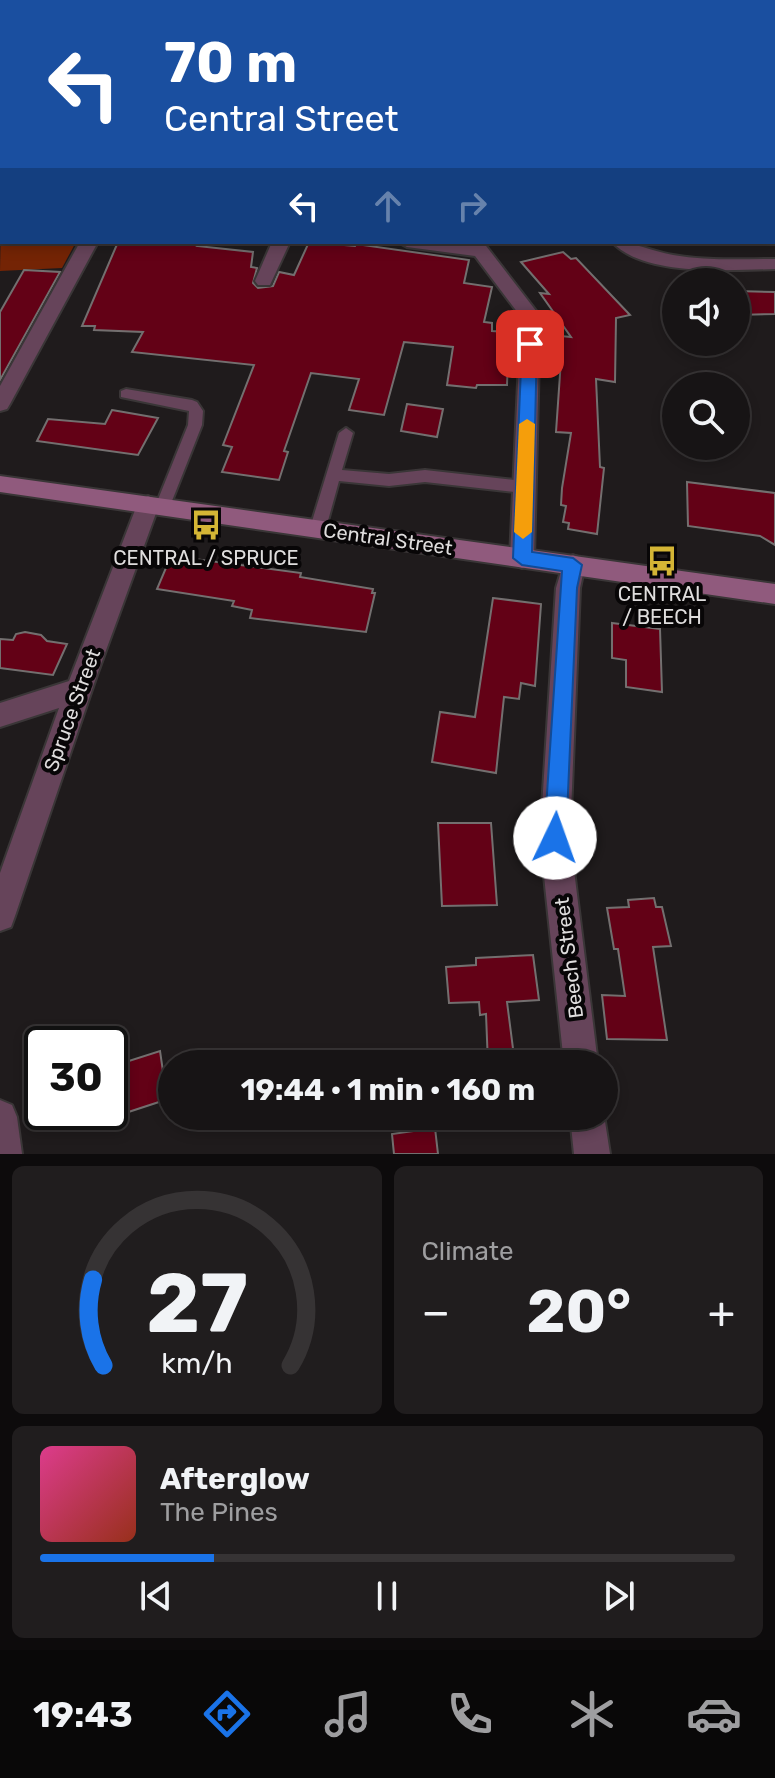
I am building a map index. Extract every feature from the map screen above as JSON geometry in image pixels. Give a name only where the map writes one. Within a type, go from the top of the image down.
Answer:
[{"type":"main road","name":"Central Street","points":[[0,484],[775,594]]},
{"type":"street","points":[[0,404],[88,244]]},
{"type":"street","points":[[264,281],[280,244]]},
{"type":"street","points":[[435,244],[478,247],[531,316],[522,558]]},
{"type":"street","points":[[624,244],[636,251],[665,259],[775,264]]},
{"type":"street","name":"Spruce Street","points":[[0,916],[79,690],[156,506]]},
{"type":"street","name":"Beech Street","points":[[573,565],[568,588],[555,838],[579,1050]]},
{"type":"street","points":[[0,715],[79,690]]},
{"type":"street","points":[[0,1117],[4,1154]]},
{"type":"street","points":[[589,1130],[592,1154]]},
{"type":"lane","points":[[126,394],[192,405],[196,411],[195,425],[156,506]]},
{"type":"lane","points":[[318,528],[346,433]]},
{"type":"lane","points":[[333,475],[389,480],[425,476],[524,487]]},
{"type":"shaded area","points":[[1,244],[75,244],[62,268],[0,271]]},
{"type":"building","points":[[117,244],[198,244],[253,252],[251,267],[257,268],[253,283],[258,288],[273,286],[279,272],[294,275],[308,244],[356,244],[469,260],[464,283],[492,287],[484,322],[492,323],[492,331],[509,332],[507,385],[477,385],[476,388],[447,385],[453,347],[404,342],[384,415],[349,410],[359,379],[311,373],[284,451],[288,452],[279,480],[222,472],[232,447],[223,445],[254,365],[132,352],[143,332],[94,330],[95,326],[82,326]]},
{"type":"building","points":[[563,252],[571,259],[576,258],[630,315],[616,318],[615,382],[596,379],[600,467],[604,468],[597,534],[568,529],[569,523],[563,522],[566,506],[561,505],[562,488],[571,433],[556,432],[561,360],[558,360],[561,336],[571,337],[540,293],[549,294],[521,262]]},
{"type":"building","points":[[24,270],[60,272],[0,380],[0,312]]},
{"type":"building","points":[[750,291],[775,292],[775,314],[750,315]]},
{"type":"building","points":[[407,404],[443,409],[437,437],[401,431]]},
{"type":"building","points":[[112,410],[158,418],[138,455],[37,441],[48,419],[105,424]]},
{"type":"building","points":[[687,482],[775,493],[775,545],[760,536],[688,526]]},
{"type":"building","points":[[171,556],[301,573],[300,577],[373,589],[372,593],[375,593],[366,632],[250,618],[252,610],[232,606],[234,601],[157,589]]},
{"type":"building","points":[[493,598],[541,604],[535,686],[521,683],[519,699],[504,697],[496,773],[432,762],[440,712],[475,717]]},
{"type":"building","points":[[612,623],[660,629],[662,692],[626,687],[626,660],[612,658]]},
{"type":"building","points":[[16,634],[41,635],[47,641],[67,644],[53,675],[0,668],[0,639],[13,640]]},
{"type":"building","points":[[438,823],[491,823],[497,905],[442,906]]},
{"type":"building","points":[[654,898],[656,907],[662,907],[671,946],[653,947],[667,1040],[607,1039],[602,995],[625,996],[618,949],[614,949],[607,908],[629,907],[628,900]]},
{"type":"building","points":[[533,955],[539,1000],[507,1002],[513,1050],[487,1050],[486,1014],[480,1015],[479,1002],[449,1003],[446,967],[476,965],[476,958]]},
{"type":"building","points":[[158,1052],[158,1102],[128,1112],[128,1061]]},
{"type":"building","points":[[435,1130],[438,1154],[394,1154],[392,1134]]},
{"type":"slow traffic","points":[[523,532],[527,424]]},
{"type":"place","name":"CENTRAL / SPRUCE","points":[[206,525]]},
{"type":"place","name":"CENTRAL / BEECH","points":[[662,561]]},
{"type":"route","points":[[530,344],[522,558],[573,565],[568,588],[555,838]]}]
